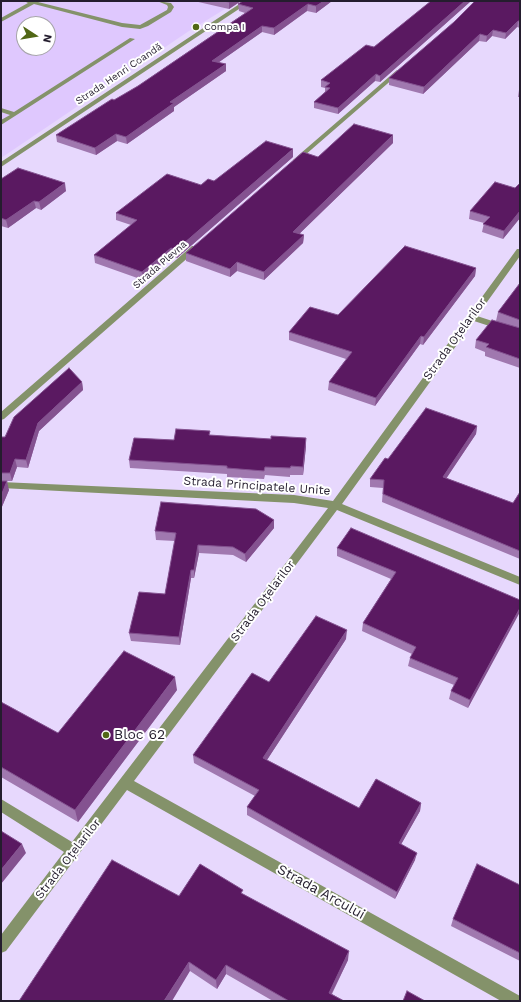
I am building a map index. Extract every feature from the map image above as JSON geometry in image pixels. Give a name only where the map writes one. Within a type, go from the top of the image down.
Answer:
[{"type":"street","points":[[1,20],[32,2],[122,25],[140,27],[169,11],[171,7],[169,4],[160,1]]},
{"type":"street","name":"Strada Henri Coandă","points":[[1,164],[248,1]]},
{"type":"street","points":[[1,123],[132,39]]},
{"type":"street","points":[[291,165],[405,65]]},
{"type":"street","points":[[1,110],[15,114]]},
{"type":"street","name":"Strada Plevna","points":[[1,417],[202,242]]},
{"type":"street","name":"Strada Oțelarilor","points":[[1,946],[127,783],[334,505],[520,251]]},
{"type":"street","points":[[471,317],[520,333]]},
{"type":"street","name":"Strada Principatele Unite","points":[[1,485],[294,499],[334,505],[520,581]]},
{"type":"street","name":"Strada Arcului","points":[[127,783],[515,1001]]},
{"type":"street","points":[[1,805],[74,851]]},
{"type":"shaded area","points":[[1,1],[238,1],[189,31],[1,158]]},
{"type":"building","points":[[243,1],[324,1],[316,6],[308,4],[274,28],[262,26],[212,61],[226,64],[170,102],[174,103],[126,137],[116,134],[95,148],[56,135],[112,99],[114,100],[138,86],[253,8],[238,4]]},
{"type":"building","points":[[431,1],[465,1],[380,76],[376,74],[338,108],[314,102],[330,88],[325,87],[330,83],[321,80],[366,45],[374,47]]},
{"type":"building","points":[[475,1],[520,1],[520,21],[518,21],[506,33],[493,30],[487,36],[480,34],[424,87],[389,78],[454,22]]},
{"type":"building","points":[[354,124],[393,135],[293,232],[304,235],[264,272],[237,262],[230,269],[186,253],[303,152],[318,157]]},
{"type":"building","points":[[266,141],[293,149],[176,250],[171,248],[142,272],[94,255],[137,220],[116,213],[167,174],[201,185],[208,179],[214,181]]},
{"type":"building","points":[[18,168],[65,183],[39,202],[34,201],[6,220],[1,218],[1,179]]},
{"type":"building","points":[[495,182],[515,188],[520,183],[520,211],[504,231],[483,224],[490,217],[470,211]]},
{"type":"building","points":[[405,246],[476,268],[424,337],[421,336],[376,398],[329,382],[352,352],[289,332],[310,307],[338,315]]},
{"type":"building","points":[[520,283],[520,320],[498,312]]},
{"type":"building","points":[[492,320],[520,328],[520,359],[486,347],[489,344],[476,340]]},
{"type":"building","points":[[69,368],[82,382],[38,423],[26,460],[15,459],[10,473],[1,473],[1,437],[5,437],[14,417]]},
{"type":"building","points":[[426,408],[477,426],[443,477],[513,503],[520,492],[520,551],[383,494],[384,480],[370,479],[385,458],[388,459]]},
{"type":"building","points":[[176,429],[210,431],[209,435],[271,439],[271,436],[306,438],[303,467],[265,467],[264,471],[227,468],[227,466],[129,460],[134,438],[174,440]]},
{"type":"building","points":[[1,481],[7,481],[1,496]]},
{"type":"building","points":[[161,502],[256,509],[274,520],[245,554],[233,547],[198,545],[194,570],[191,570],[179,637],[129,633],[139,592],[165,594],[176,533],[155,531]]},
{"type":"building","points":[[351,528],[520,600],[520,608],[470,700],[451,691],[458,678],[410,658],[416,647],[363,623],[396,572],[337,548]]},
{"type":"building","points":[[316,616],[347,630],[263,758],[359,808],[376,779],[421,803],[399,843],[417,853],[397,892],[247,807],[259,790],[193,755],[252,673],[269,682]]},
{"type":"building","name":"Bloc 62","points":[[124,651],[175,677],[75,810],[1,767],[1,702],[58,733]]},
{"type":"building","points":[[1,831],[22,844],[1,870]]},
{"type":"building","points":[[112,860],[179,896],[200,864],[243,890],[241,893],[349,951],[329,993],[344,1001],[289,1001],[226,965],[216,980],[189,962],[164,1001],[19,1001]]},
{"type":"building","points":[[477,864],[520,885],[520,953],[453,919]]},
{"type":"building","points":[[407,991],[425,1001],[403,1001]]},
{"type":"place","name":"Compa I","points":[[196,27]]},
{"type":"place","name":"Bloc 62","points":[[106,735]]}]
